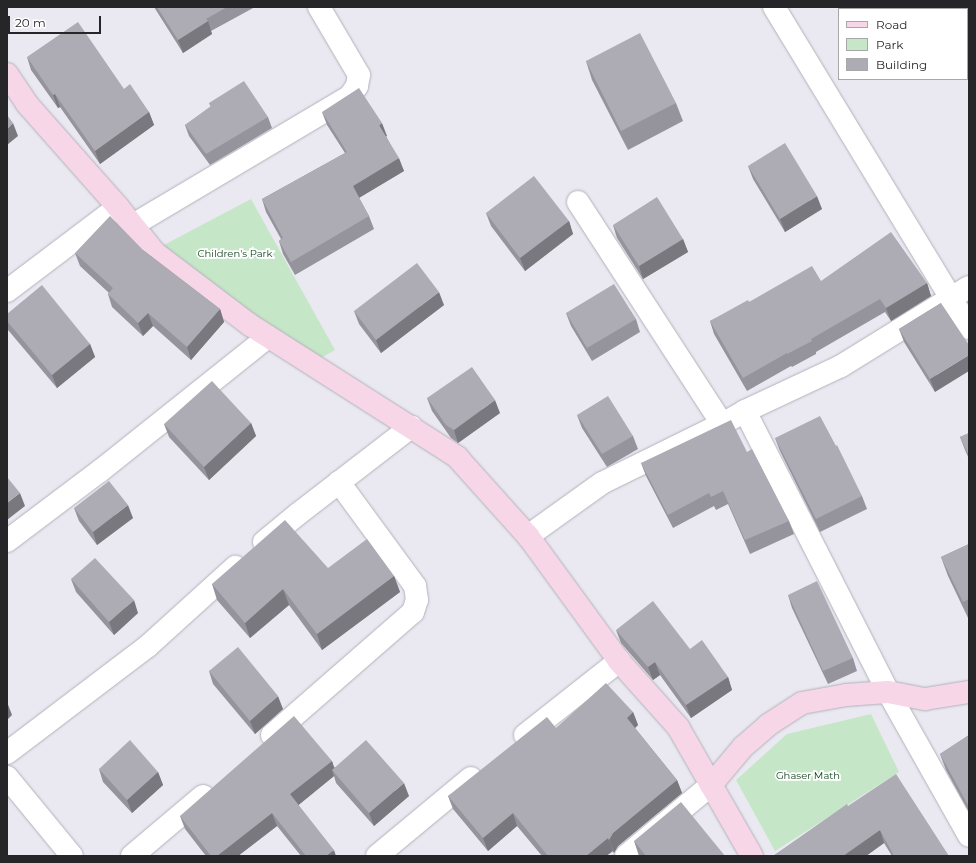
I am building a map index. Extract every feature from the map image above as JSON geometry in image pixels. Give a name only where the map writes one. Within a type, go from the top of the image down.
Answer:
[{"type":"street","points":[[133,225],[350,96],[357,86],[359,75],[319,7]]},
{"type":"street","points":[[774,7],[960,292],[969,328]]},
{"type":"street","points":[[7,74],[27,104],[118,207],[155,253],[250,325],[457,457],[528,536],[620,661],[678,728],[752,856]]},
{"type":"street","points":[[578,202],[722,424]]},
{"type":"street","points":[[7,291],[118,207]]},
{"type":"street","points":[[528,536],[602,483],[722,424],[745,411],[840,366],[960,292]]},
{"type":"street","points":[[7,541],[100,471],[268,337]]},
{"type":"street","points":[[745,411],[888,692],[969,836]]},
{"type":"street","points":[[7,753],[148,646],[243,560],[339,482],[411,427]]},
{"type":"street","points":[[260,746],[413,612],[417,600],[415,586],[339,482]]},
{"type":"street","points":[[507,750],[620,661]]},
{"type":"street","points":[[626,856],[711,785],[743,747],[768,725],[802,703],[846,695],[888,692],[925,699],[969,692]]},
{"type":"street","points":[[377,856],[488,764]]},
{"type":"street","points":[[7,777],[72,856]]},
{"type":"street","points":[[132,856],[219,782]]},
{"type":"green space","name":"Children's Park","points":[[251,199],[335,350],[319,359],[257,322],[160,247]]},
{"type":"green space","name":"Ghaser Math","points":[[871,714],[899,772],[775,851],[736,780],[787,734]]},
{"type":"building","points":[[157,7],[227,7],[206,19],[208,21],[178,40]]},
{"type":"building","points":[[78,22],[124,89],[130,84],[149,112],[95,151],[55,94],[53,95],[27,57]]},
{"type":"building","points":[[640,33],[676,103],[621,131],[586,61]]},
{"type":"building","points":[[244,81],[268,117],[206,154],[185,125],[211,106],[209,103]]},
{"type":"building","points":[[359,88],[382,123],[379,125],[399,158],[353,186],[369,216],[291,262],[279,241],[283,238],[262,199],[347,152],[322,112]]},
{"type":"building","points":[[7,115],[13,123],[7,129]]},
{"type":"building","points":[[785,143],[817,196],[780,219],[748,166]]},
{"type":"building","points":[[534,176],[569,221],[520,258],[486,213]]},
{"type":"building","points":[[657,197],[683,239],[639,266],[613,225]]},
{"type":"building","points":[[110,216],[143,250],[220,309],[187,347],[148,313],[138,323],[108,294],[113,288],[75,253]]},
{"type":"building","points":[[891,232],[927,283],[886,308],[880,299],[811,339],[812,341],[787,353],[743,378],[710,321],[748,300],[749,302],[812,266],[821,281]]},
{"type":"building","points":[[417,263],[439,292],[376,340],[354,311]]},
{"type":"building","points":[[614,284],[636,319],[587,348],[566,313]]},
{"type":"building","points":[[42,285],[90,344],[52,375],[7,321],[7,314]]},
{"type":"building","points":[[941,303],[969,345],[969,355],[930,379],[899,329]]},
{"type":"building","points":[[472,367],[495,400],[454,430],[446,425],[427,398]]},
{"type":"building","points":[[212,381],[251,423],[204,467],[164,424]]},
{"type":"building","points":[[608,396],[633,436],[602,454],[577,415]]},
{"type":"building","points":[[820,416],[836,446],[837,445],[862,496],[816,519],[775,438]]},
{"type":"building","points":[[731,420],[747,452],[752,449],[789,521],[745,540],[723,491],[711,497],[709,493],[668,515],[641,463]]},
{"type":"building","points":[[969,433],[969,456],[960,437]]},
{"type":"building","points":[[7,477],[20,493],[7,503]]},
{"type":"building","points":[[109,481],[128,505],[93,532],[74,508]]},
{"type":"building","points":[[285,520],[328,568],[367,539],[394,576],[317,634],[283,589],[245,623],[212,584]]},
{"type":"building","points":[[969,544],[969,599],[963,602],[941,557]]},
{"type":"building","points":[[95,558],[134,600],[109,622],[71,579]]},
{"type":"building","points":[[817,581],[853,658],[823,671],[788,595]]},
{"type":"building","points":[[653,601],[690,649],[702,640],[728,677],[686,705],[655,662],[648,667],[616,630]]},
{"type":"building","points":[[238,647],[278,696],[250,721],[209,671]]},
{"type":"building","points":[[606,683],[633,712],[627,718],[677,780],[613,833],[609,840],[608,838],[586,856],[548,856],[513,813],[483,838],[448,796],[547,717],[556,728]]},
{"type":"building","points":[[294,716],[332,761],[290,794],[334,850],[326,856],[306,856],[272,813],[217,856],[211,856],[180,816]]},
{"type":"building","points":[[969,735],[969,807],[940,754]]},
{"type":"building","points":[[130,740],[158,772],[127,800],[99,769]]},
{"type":"building","points":[[366,740],[404,783],[369,813],[332,770]]},
{"type":"building","points":[[896,774],[949,856],[894,856],[880,830],[843,856],[773,856],[847,804],[848,806]]},
{"type":"building","points":[[681,802],[725,856],[646,856],[634,841]]}]
